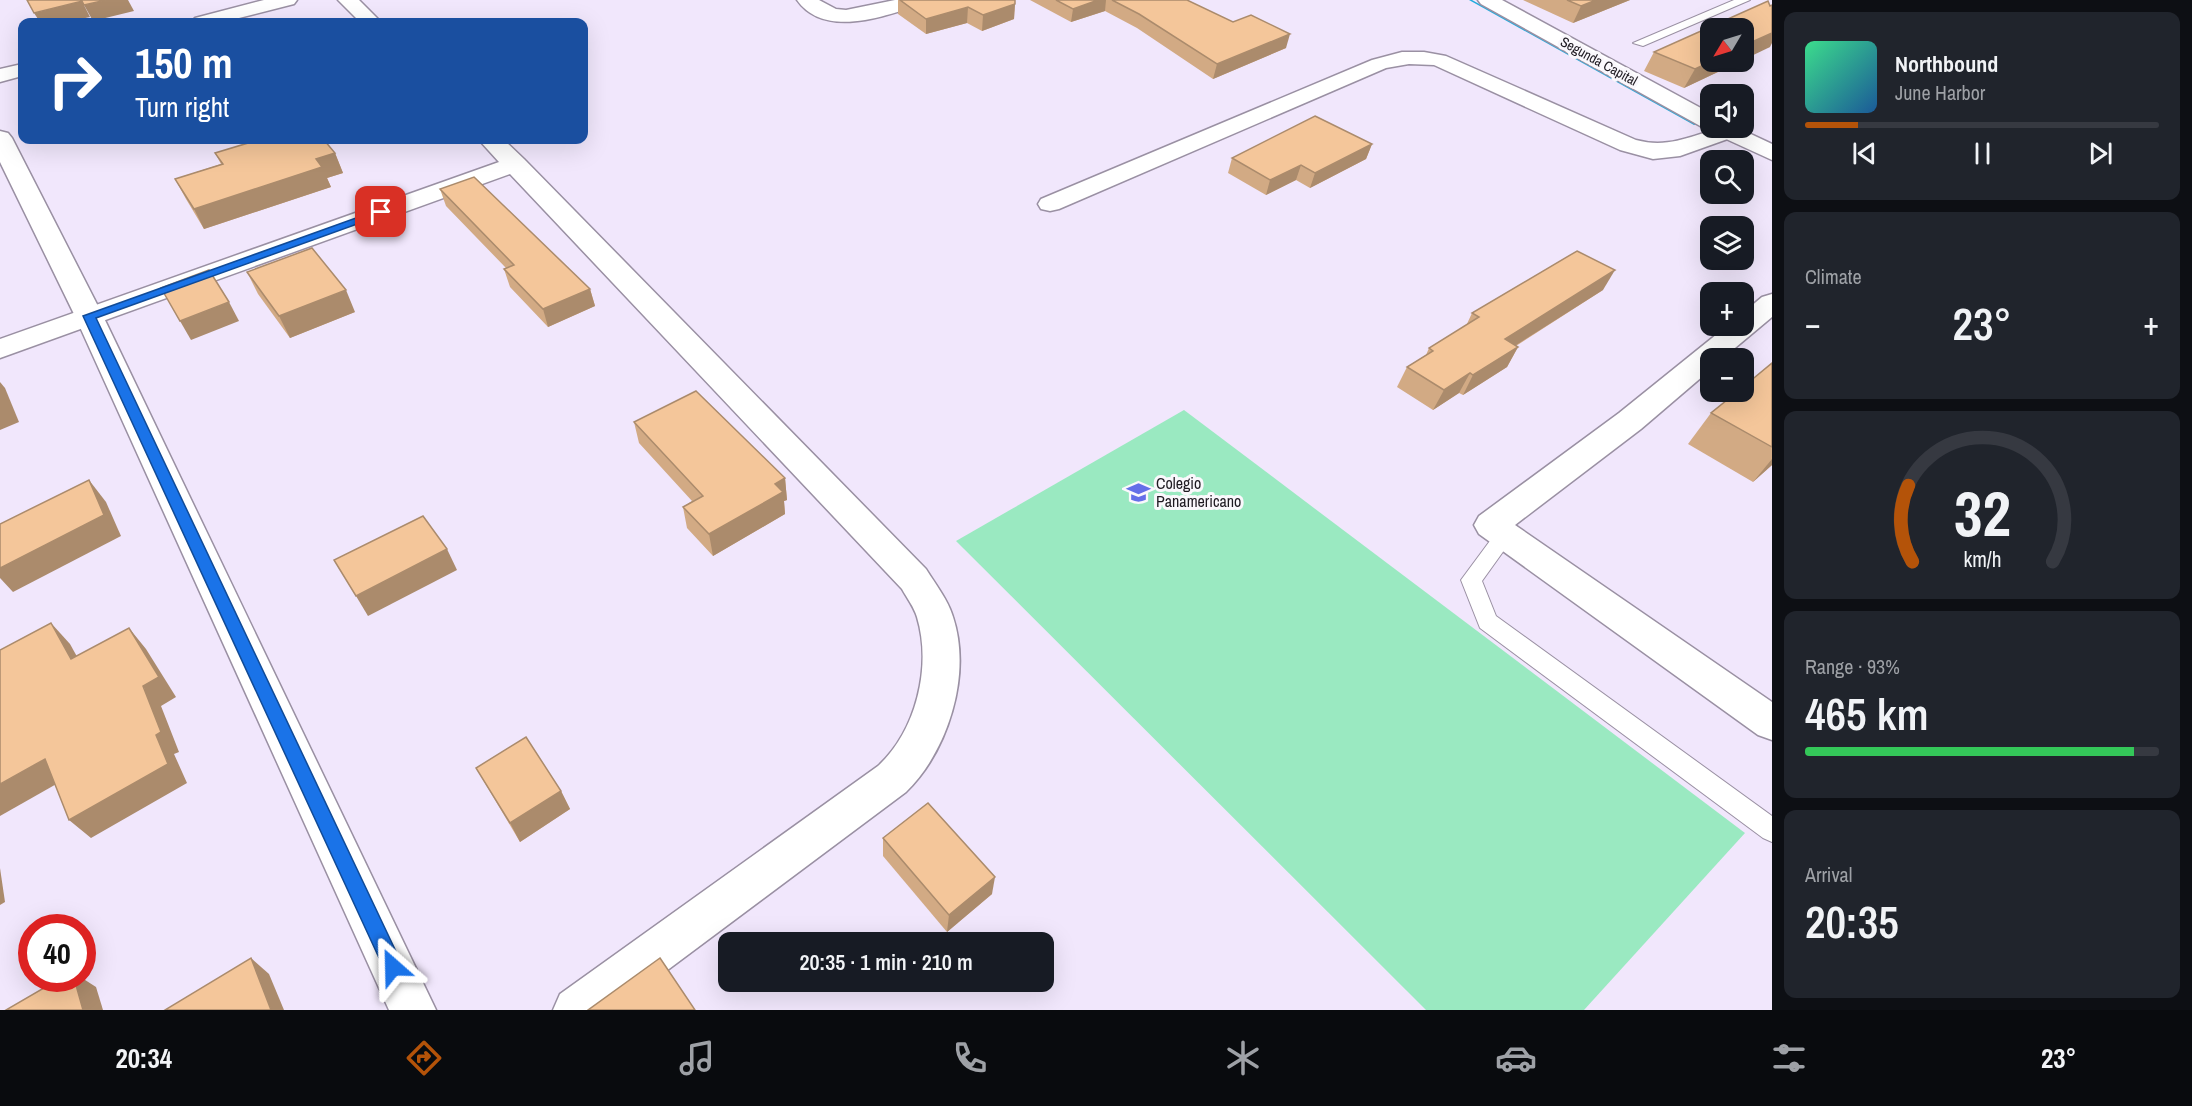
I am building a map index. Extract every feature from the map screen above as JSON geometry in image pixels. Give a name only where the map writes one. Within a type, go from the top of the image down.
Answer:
[{"type":"street","points":[[217,18],[287,0]]},
{"type":"street","points":[[348,0],[367,18]]},
{"type":"street","points":[[807,0],[818,10],[834,16],[857,16],[916,0]]},
{"type":"street","name":"Segunda Capital","points":[[1488,0],[1700,116]]},
{"type":"street","points":[[1050,204],[1379,64],[1402,57],[1421,56],[1439,60],[1603,136],[1653,152],[1672,151],[1700,137]]},
{"type":"street","points":[[0,76],[18,71]]},
{"type":"street","points":[[0,138],[89,316],[413,1010]]},
{"type":"street","name":"Segunda Capital","points":[[1742,138],[1772,153]]},
{"type":"street","points":[[495,144],[914,579],[935,616],[941,656],[937,695],[922,737],[911,759],[892,779],[576,1010]]},
{"type":"street","points":[[0,349],[516,164]]},
{"type":"street","points":[[1772,303],[1630,421],[1491,525],[1772,723]]},
{"type":"lane","points":[[1639,42],[1744,0]]},
{"type":"lane","points":[[1505,535],[1471,580],[1488,622],[1772,830]]},
{"type":"green space","points":[[1184,410],[1745,833],[1584,1010],[1426,1010],[956,541]]},
{"type":"water","points":[[1469,0],[1472,0],[1697,124],[1694,125]]},
{"type":"building","points":[[27,0],[106,0],[84,5],[82,1],[34,13]]},
{"type":"building","points":[[900,0],[1015,0],[1015,4],[983,15],[968,7],[926,19]]},
{"type":"building","points":[[1056,0],[1098,0],[1073,9]]},
{"type":"building","points":[[1112,0],[1187,0],[1233,22],[1251,15],[1290,34],[1217,64],[1139,14]]},
{"type":"building","points":[[1567,0],[1596,0],[1581,6]]},
{"type":"building","points":[[1768,1],[1770,6],[1772,5],[1772,33],[1754,41],[1754,18],[1730,18]]},
{"type":"building","points":[[1700,31],[1700,67],[1695,69],[1654,52]]},
{"type":"building","points":[[1315,116],[1372,144],[1315,173],[1301,165],[1270,180],[1232,158]]},
{"type":"building","points":[[245,144],[327,144],[335,153],[316,159],[322,167],[194,209],[175,179],[223,164],[215,153]]},
{"type":"building","points":[[474,177],[590,289],[543,309],[504,269],[514,265],[440,189]]},
{"type":"building","points":[[312,248],[346,290],[279,316],[247,272]]},
{"type":"building","points":[[1577,251],[1615,270],[1505,339],[1518,347],[1444,390],[1407,367],[1433,351],[1429,348],[1479,317],[1472,313]]},
{"type":"building","points":[[209,270],[229,302],[180,321],[161,288]]},
{"type":"building","points":[[1772,363],[1772,447],[1711,413],[1725,402],[1754,402],[1754,378]]},
{"type":"building","points":[[696,391],[785,478],[775,484],[783,492],[709,534],[683,507],[703,496],[634,422]]},
{"type":"building","points":[[89,480],[104,515],[0,568],[0,524]]},
{"type":"building","points":[[423,516],[447,549],[356,596],[334,560]]},
{"type":"building","points":[[51,623],[71,659],[129,628],[159,677],[143,686],[161,732],[156,735],[168,764],[69,820],[45,759],[0,784],[0,650]]},
{"type":"building","points":[[526,737],[561,791],[510,823],[476,768]]},
{"type":"building","points":[[928,803],[995,877],[949,915],[883,838]]},
{"type":"building","points":[[251,958],[271,1010],[165,1010]]},
{"type":"building","points":[[660,958],[695,1010],[588,1010]]},
{"type":"building","points":[[37,992],[78,992],[83,1010],[6,1010]]},
{"type":"place","name":"Colegio Panamericano","points":[[1138,492]]},
{"type":"route","points":[[381,212],[89,316],[393,967]]}]
